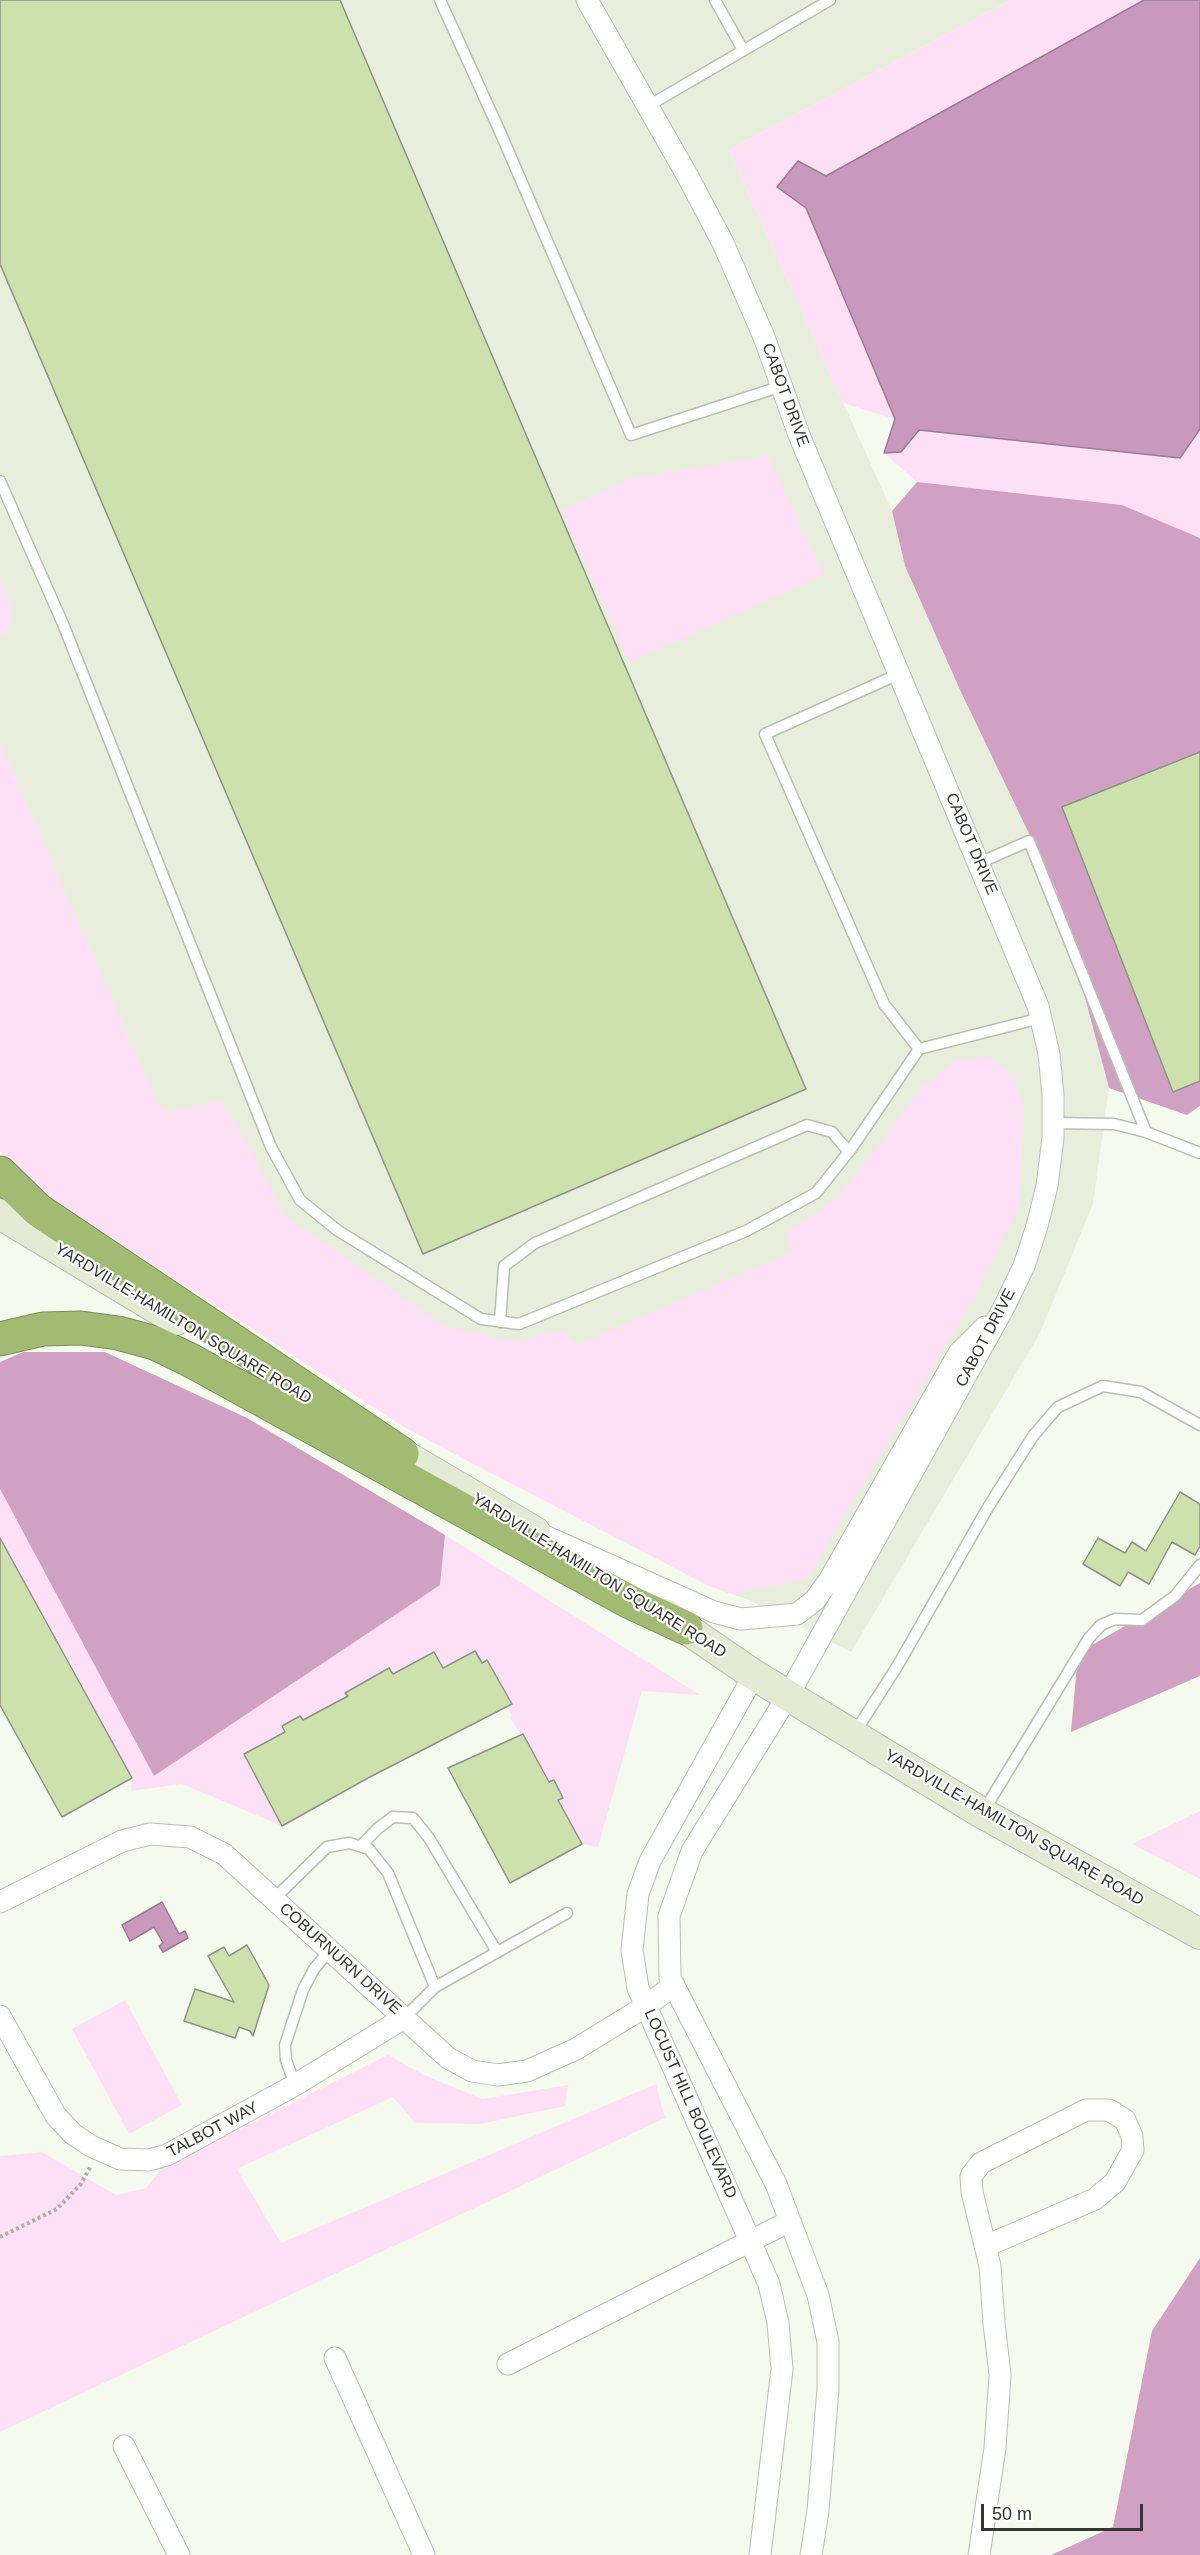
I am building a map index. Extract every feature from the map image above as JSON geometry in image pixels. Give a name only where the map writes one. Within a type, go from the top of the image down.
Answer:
[{"type":"highway","points":[[0,1173],[38,1210],[402,1454]]},
{"type":"highway","points":[[0,1339],[43,1329],[81,1328],[118,1333],[155,1343],[190,1360],[630,1602],[686,1628]]},
{"type":"street","name":"CABOT DRIVE","points":[[587,0],[723,243],[764,337],[799,435],[1038,1006],[1049,1054],[1053,1123],[1047,1186],[1024,1266],[1003,1309],[789,1694]]},
{"type":"street","name":"YARDVILLE-HAMILTON SQUARE ROAD","points":[[0,1214],[527,1527],[754,1674],[982,1813],[1200,1934]]},
{"type":"street","points":[[527,1527],[714,1612],[741,1619],[797,1614],[815,1600],[830,1579],[959,1353],[1003,1309]]},
{"type":"street","name":"LOCUST HILL BOULEVARD","points":[[754,1674],[650,1861],[638,1894],[632,1950],[638,1988],[769,2284],[778,2323],[782,2369],[760,2555]]},
{"type":"street","name":"LOCUST HILL BOULEVARD","points":[[789,1694],[692,1851],[669,1916],[670,1978],[776,2184],[818,2295],[828,2342],[825,2430],[818,2511],[811,2555]]},
{"type":"street","name":"COBURNURN DRIVE","points":[[0,1902],[122,1841],[150,1834],[190,1837],[224,1854],[448,2058],[472,2071],[498,2075],[527,2071],[576,2049],[646,2007],[674,1985]]},
{"type":"street","name":"TALBOT WAY","points":[[0,2016],[56,2116],[73,2134],[100,2150],[120,2158],[149,2160],[167,2155],[295,2085],[404,2018]]},
{"type":"street","points":[[979,2555],[995,2448],[1000,2375],[990,2266],[972,2192],[971,2176],[981,2163],[1086,2110],[1109,2110],[1125,2120],[1132,2136],[1132,2150],[1115,2182],[1095,2199],[986,2246]]},
{"type":"street","points":[[508,2364],[790,2221]]},
{"type":"street","points":[[335,2358],[424,2555]]},
{"type":"street","points":[[124,2446],[179,2555]]},
{"type":"lane","points":[[440,0],[501,134],[631,435],[782,386]]},
{"type":"lane","points":[[714,0],[743,50]]},
{"type":"lane","points":[[648,106],[830,0]]},
{"type":"lane","points":[[0,481],[63,624],[271,1148],[300,1200],[337,1230],[482,1319],[519,1324],[746,1231],[816,1193],[849,1152],[919,1049],[1041,1018]]},
{"type":"lane","points":[[899,674],[765,734],[884,1004],[919,1049]]},
{"type":"lane","points":[[979,863],[1029,841],[1146,1132]]},
{"type":"lane","points":[[1053,1123],[1114,1125],[1146,1132],[1200,1153]]},
{"type":"lane","points":[[500,1322],[504,1266],[535,1243],[807,1125],[832,1132],[849,1152]]},
{"type":"lane","points":[[854,1735],[1033,1436],[1058,1407],[1103,1386],[1141,1392],[1200,1425]]},
{"type":"lane","points":[[982,1813],[1089,1638],[1101,1625],[1115,1619],[1142,1620],[1175,1596],[1200,1565]]},
{"type":"lane","points":[[361,1846],[377,1829],[393,1817],[413,1818],[429,1838],[497,1952]]},
{"type":"lane","points":[[274,1899],[327,1846],[349,1843],[369,1849],[388,1873],[435,1987]]},
{"type":"lane","points":[[404,2018],[435,1987],[567,1913]]},
{"type":"lane","points":[[295,2085],[286,2060],[285,2045],[303,1990],[314,1969],[330,1950]]},
{"type":"path","points":[[0,2237],[57,2209],[80,2185],[100,2150]]},
{"type":"shaded area","points":[[0,0],[1011,0],[729,150],[892,511],[905,566],[960,690],[1057,892],[1109,1088],[1093,1204],[1040,1333],[851,1652],[749,1600],[709,1586],[0,1044]]},
{"type":"shaded area","points":[[1011,0],[1144,0],[826,176],[777,187],[806,208],[895,419],[843,403],[729,150]]},
{"type":"shaded area","points":[[1144,0],[1200,0],[1200,429],[1180,458],[919,430],[901,452],[884,453],[895,419],[806,208],[777,187],[798,161],[826,176]]},
{"type":"shaded area","points":[[1200,429],[1200,538],[1122,505],[917,482],[884,453],[901,452],[919,430],[1180,458]]},
{"type":"shaded area","points":[[768,456],[824,575],[630,662],[562,511],[632,478]]},
{"type":"shaded area","points":[[917,482],[1122,505],[1200,538],[1200,1106],[1187,1115],[1109,1088],[1057,892],[960,690],[905,566],[892,511]]},
{"type":"shaded area","points":[[0,580],[13,609],[7,632],[0,636]]},
{"type":"shaded area","points":[[0,742],[159,1106],[170,1112],[219,1100],[237,1124],[285,1216],[444,1326],[513,1341],[563,1331],[577,1345],[792,1252],[786,1233],[838,1198],[922,1087],[956,1061],[986,1056],[1012,1074],[1024,1107],[1019,1207],[968,1308],[807,1579],[731,1594],[709,1586],[462,1458],[404,1427],[48,1197],[0,1152]]},
{"type":"shaded area","points":[[23,1352],[105,1352],[247,1418],[445,1535],[440,1585],[154,1776],[0,1489],[0,1362]]},
{"type":"shaded area","points":[[0,1489],[154,1776],[440,1585],[445,1535],[700,1695],[642,1691],[598,1847],[582,1844],[558,1801],[563,1798],[554,1780],[548,1783],[540,1765],[528,1750],[531,1748],[523,1734],[521,1735],[510,1718],[512,1716],[507,1707],[512,1704],[503,1687],[496,1690],[496,1676],[488,1660],[482,1663],[475,1651],[443,1670],[433,1651],[393,1674],[389,1668],[346,1693],[348,1698],[303,1722],[300,1716],[282,1726],[285,1732],[244,1754],[282,1826],[182,1784],[131,1791],[132,1778],[0,1538]]},
{"type":"shaded area","points":[[1200,1583],[1200,1676],[1071,1732],[1078,1653]]},
{"type":"shaded area","points":[[1200,1811],[1200,1879],[1132,1844]]},
{"type":"shaded area","points":[[162,1902],[179,1934],[185,1931],[188,1938],[163,1952],[159,1946],[163,1943],[154,1927],[130,1941],[122,1925]]},
{"type":"shaded area","points":[[125,2000],[182,2105],[129,2134],[72,2029]]},
{"type":"shaded area","points":[[388,2055],[424,2075],[482,2099],[568,2085],[565,2106],[480,2124],[415,2123],[393,2097],[237,2169],[281,2243],[656,2084],[665,2118],[0,2432],[0,2156],[42,2152],[116,2195],[146,2188],[162,2168]]},
{"type":"shaded area","points":[[1200,2258],[1200,2555],[1051,2555],[1113,2527],[1152,2331]]},
{"type":"building","points":[[0,0],[340,0],[806,1089],[423,1254],[0,264]]},
{"type":"building","points":[[1200,752],[1200,1081],[1173,1092],[1062,807]]},
{"type":"building","points":[[1180,1492],[1200,1504],[1200,1546],[1195,1555],[1172,1542],[1149,1584],[1128,1572],[1120,1586],[1083,1564],[1098,1538],[1125,1553],[1132,1542],[1146,1551]]},
{"type":"building","points":[[0,1538],[132,1778],[62,1817],[0,1705]]},
{"type":"building","points":[[475,1651],[482,1663],[487,1660],[512,1704],[368,1778],[282,1826],[244,1754],[285,1732],[282,1726],[300,1716],[303,1720],[348,1696],[345,1693],[389,1668],[393,1674],[434,1652],[443,1668]]},
{"type":"building","points":[[523,1734],[549,1782],[554,1780],[563,1798],[558,1800],[582,1844],[510,1883],[448,1768]]},
{"type":"building","points":[[247,1945],[269,1985],[253,2036],[250,2031],[239,2027],[235,2038],[184,2021],[195,1989],[234,2002],[208,1956],[224,1947],[229,1956]]}]
